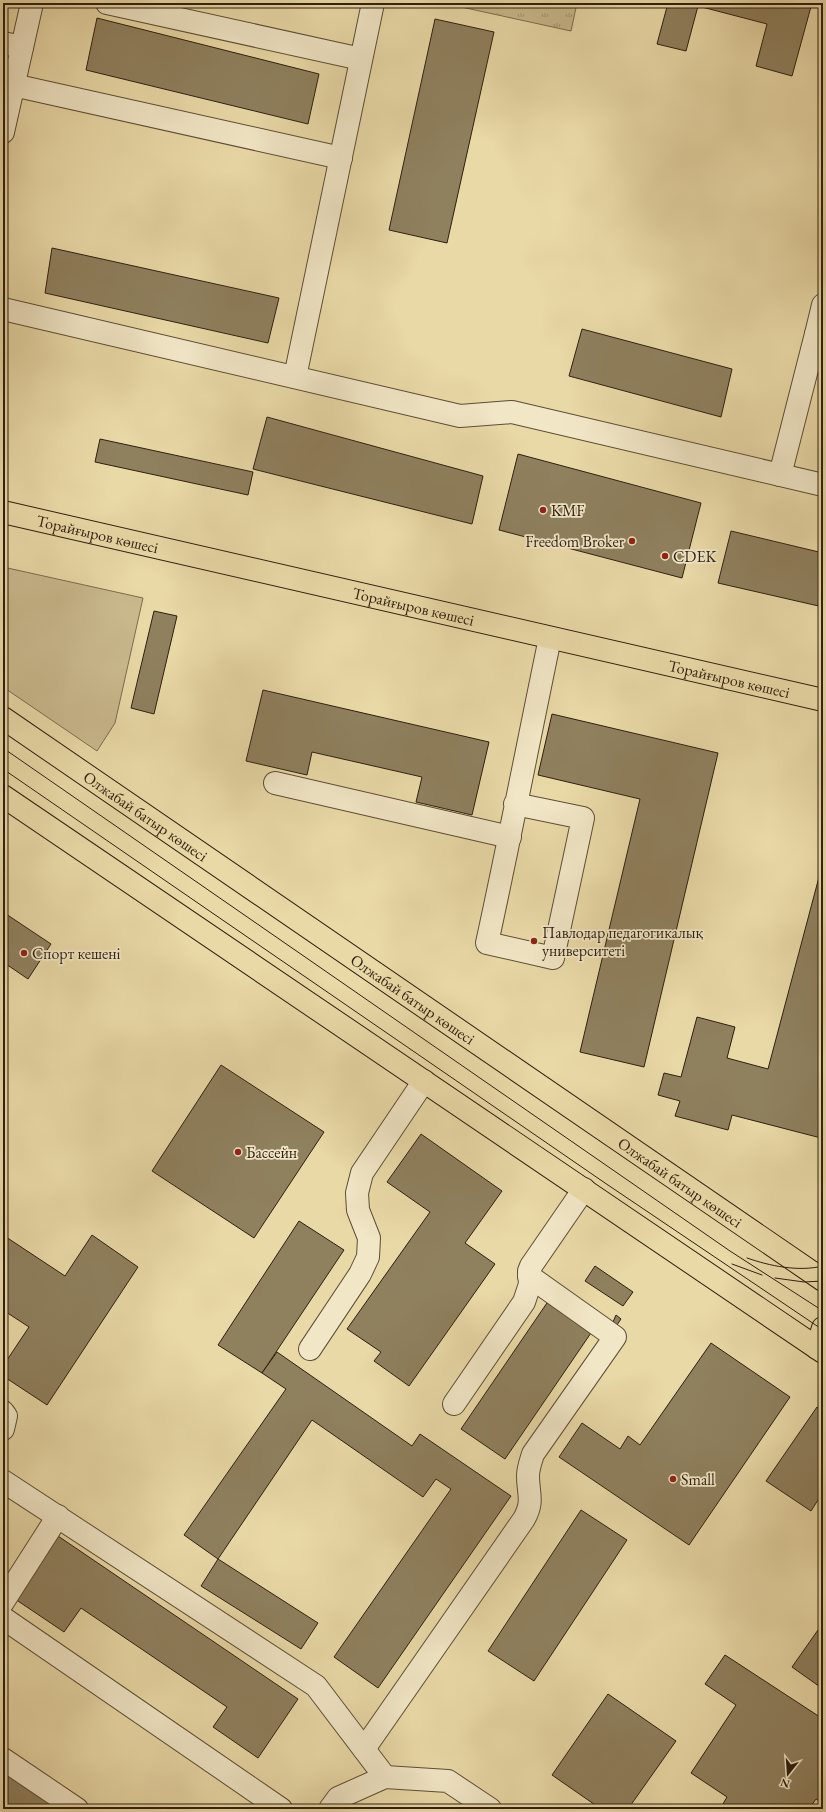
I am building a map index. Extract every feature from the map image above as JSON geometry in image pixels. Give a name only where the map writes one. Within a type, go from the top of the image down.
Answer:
[{"type":"main road","name":"Торайғыров көшесі","points":[[3,512],[823,700]]},
{"type":"main road","name":"Олжабай батыр көшесі","points":[[3,718],[823,1280]]},
{"type":"main road","points":[[3,796],[584,1189],[821,1343]]},
{"type":"street","points":[[3,132],[13,85],[12,45],[32,3]]},
{"type":"street","points":[[107,3],[361,59]]},
{"type":"street","points":[[295,377],[373,3]]},
{"type":"street","points":[[13,85],[341,158]]},
{"type":"street","points":[[780,475],[820,335],[823,305]]},
{"type":"street","points":[[3,308],[460,416],[512,412],[823,486]]},
{"type":"street","points":[[515,804],[583,818],[553,958],[487,943],[510,837],[515,804],[550,638]]},
{"type":"street","points":[[275,783],[510,837]]},
{"type":"street","points":[[310,1349],[360,1274],[368,1258],[369,1238],[358,1210],[357,1199],[362,1173],[424,1081]]},
{"type":"street","points":[[454,1404],[524,1302],[528,1294],[531,1266],[584,1189]]},
{"type":"street","points":[[364,1749],[524,1519],[529,1510],[531,1500],[528,1475],[529,1465],[534,1454],[615,1337],[529,1276]]},
{"type":"street","points":[[3,1412],[6,1416],[3,1429]]},
{"type":"street","points":[[3,1480],[316,1686],[385,1777]]},
{"type":"street","points":[[3,1602],[58,1516]]},
{"type":"street","points":[[3,1618],[281,1809]]},
{"type":"street","points":[[3,1759],[77,1809]]},
{"type":"street","points":[[330,1809],[338,1798],[385,1777],[448,1781],[490,1809]]},
{"type":"green space","points":[[443,3],[577,3],[571,31]]},
{"type":"green space","points":[[3,567],[143,598],[115,723],[97,751],[3,687]]},
{"type":"building","points":[[668,3],[812,3],[792,76],[756,66],[767,24],[698,6],[686,51],[657,44]]},
{"type":"building","points":[[97,18],[319,74],[308,124],[86,70]]},
{"type":"building","points":[[435,19],[494,32],[447,243],[389,230]]},
{"type":"building","points":[[52,248],[279,298],[268,343],[45,293]]},
{"type":"building","points":[[582,329],[732,369],[721,417],[569,376]]},
{"type":"building","points":[[267,417],[483,476],[472,524],[253,469]]},
{"type":"building","points":[[100,439],[253,472],[248,495],[95,462]]},
{"type":"building","points":[[518,454],[701,503],[682,578],[499,530]]},
{"type":"building","points":[[731,531],[823,553],[823,607],[718,583]]},
{"type":"building","points":[[154,611],[177,616],[154,714],[131,708]]},
{"type":"building","points":[[263,690],[489,742],[472,815],[416,802],[422,777],[312,752],[307,775],[246,761]]},
{"type":"building","points":[[552,714],[718,753],[644,1067],[580,1052],[640,799],[538,775]]},
{"type":"building","points":[[823,862],[823,1132],[821,1138],[732,1115],[728,1130],[675,1116],[680,1101],[658,1095],[664,1073],[681,1077],[697,1017],[735,1027],[727,1058],[768,1069]]},
{"type":"building","name":"Спорт кешені","points":[[3,912],[51,944],[28,979],[3,962]]},
{"type":"building","name":"Бассейн","points":[[221,1065],[324,1132],[254,1238],[152,1171]]},
{"type":"building","points":[[421,1134],[502,1191],[465,1243],[495,1264],[409,1386],[374,1361],[381,1352],[347,1329],[430,1212],[387,1182]]},
{"type":"building","points":[[299,1221],[344,1250],[262,1373],[218,1345]]},
{"type":"building","points":[[3,1235],[65,1276],[92,1235],[138,1267],[47,1405],[3,1376],[3,1366],[29,1327],[3,1310]]},
{"type":"building","points":[[595,1266],[633,1292],[623,1306],[585,1281]]},
{"type":"building","points":[[549,1300],[593,1330],[505,1459],[461,1429]]},
{"type":"building","points":[[616,1315],[621,1319],[617,1325],[613,1322]]},
{"type":"building","points":[[711,1343],[790,1397],[689,1545],[559,1457],[582,1423],[620,1449],[628,1436],[640,1445]]},
{"type":"building","points":[[277,1352],[412,1446],[420,1434],[511,1496],[378,1688],[334,1657],[451,1489],[436,1479],[423,1497],[312,1420],[218,1559],[184,1535],[286,1389],[262,1373]]},
{"type":"building","points":[[817,1407],[823,1410],[823,1492],[811,1511],[766,1481]]},
{"type":"building","points":[[581,1510],[627,1540],[534,1681],[488,1651]]},
{"type":"building","points":[[58,1536],[298,1699],[258,1758],[213,1727],[227,1707],[81,1608],[64,1632],[15,1599]]},
{"type":"building","points":[[218,1559],[318,1623],[301,1649],[201,1586]]},
{"type":"building","points":[[818,1630],[823,1633],[823,1689],[792,1667]]},
{"type":"building","points":[[725,1655],[823,1719],[823,1803],[816,1799],[809,1809],[720,1809],[727,1797],[691,1773],[736,1705],[705,1684]]},
{"type":"building","points":[[608,1694],[676,1741],[628,1809],[601,1809],[552,1775]]},
{"type":"building","points":[[3,1770],[63,1809],[3,1809]]},
{"type":"tram line","points":[[3,748],[730,1251],[823,1311]]},
{"type":"tram line","points":[[3,769],[605,1183],[823,1330]]},
{"type":"tram line","points":[[747,1258],[784,1267],[814,1268],[823,1266]]},
{"type":"tram line","points":[[732,1264],[762,1275]]},
{"type":"tram line","points":[[775,1278],[804,1282],[823,1281]]},
{"type":"place","name":"KMF","points":[[543,510]]},
{"type":"place","name":"Freedom Broker","points":[[632,541]]},
{"type":"place","name":"CDEK","points":[[665,556]]},
{"type":"place","name":"Павлодар педагогикалық университеті","points":[[534,941]]},
{"type":"place","name":"Спорт кешені","points":[[24,953]]},
{"type":"place","name":"Бассейн","points":[[238,1152]]},
{"type":"place","name":"Small","points":[[673,1479]]}]
